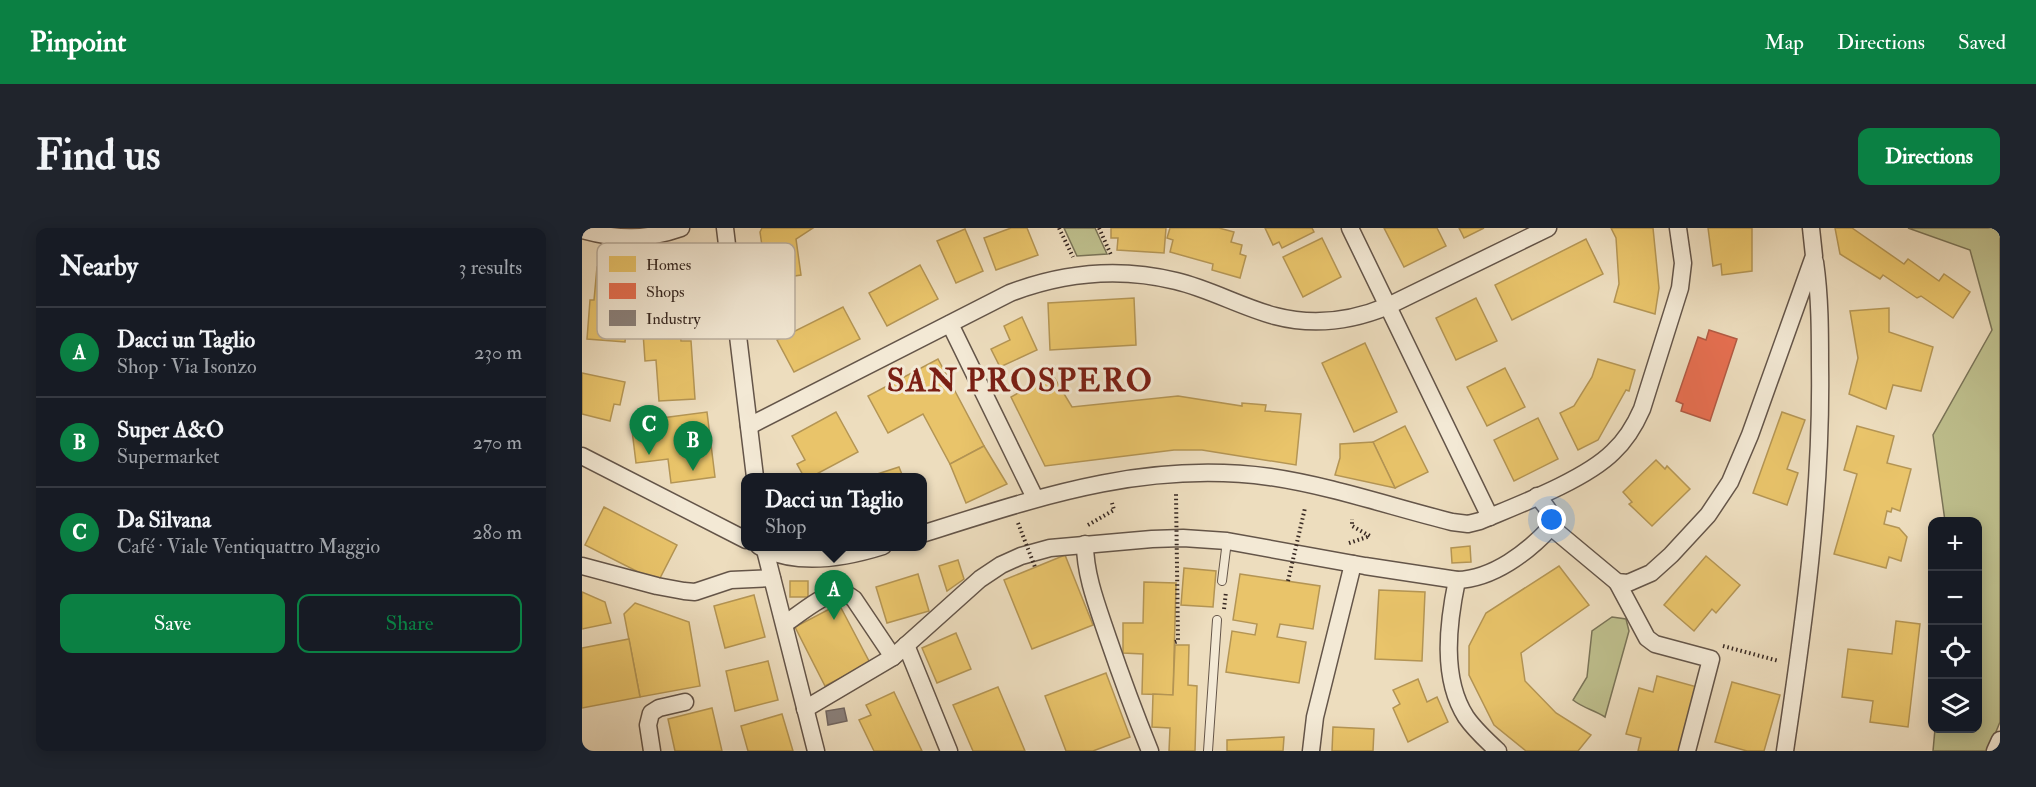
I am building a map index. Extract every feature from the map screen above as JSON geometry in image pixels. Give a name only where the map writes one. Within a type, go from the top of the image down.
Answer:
[{"type":"street","points":[[582,230],[630,239],[650,237],[681,228]]},
{"type":"street","points":[[725,228],[727,243]]},
{"type":"street","points":[[1350,228],[1490,517]]},
{"type":"street","points":[[749,426],[1025,287],[1056,278],[1102,272],[1129,272],[1175,281],[1276,316],[1319,321],[1353,318],[1388,306],[1548,228]]},
{"type":"street","points":[[927,532],[1035,498],[1084,487],[1149,476],[1207,472],[1291,481],[1458,524],[1473,523],[1490,517],[1584,473],[1605,459],[1620,445],[1634,425],[1642,409],[1680,288],[1683,253],[1678,228]]},
{"type":"street","points":[[1785,751],[1798,666],[1813,528],[1821,412],[1820,320],[1811,228]]},
{"type":"street","points":[[1617,582],[1628,583],[1651,573],[1671,555],[1708,514],[1725,489],[1741,459],[1754,425],[1814,256]]},
{"type":"street","points":[[950,324],[1035,498]]},
{"type":"street","points":[[738,339],[755,473]]},
{"type":"street","points":[[582,456],[741,537]]},
{"type":"street","points":[[805,709],[893,657],[981,579],[1001,565],[1036,551],[1085,544],[1183,538],[1227,541],[1359,565],[1469,580],[1498,568],[1523,553],[1551,527],[1552,516],[1538,496]]},
{"type":"street","points":[[1551,527],[1617,582],[1647,638],[1655,644],[1711,659],[1687,751]]},
{"type":"street","points":[[1085,544],[1086,563],[1097,606],[1125,688],[1150,751]]},
{"type":"street","points":[[763,551],[785,624],[816,751]]},
{"type":"street","points":[[773,551],[796,557],[819,558],[848,556],[866,551]]},
{"type":"street","points":[[1311,751],[1315,717],[1359,565]]},
{"type":"street","points":[[582,566],[657,586],[695,592],[731,580],[772,578]]},
{"type":"street","points":[[1457,580],[1450,638],[1452,680],[1465,715],[1477,731],[1498,751]]},
{"type":"street","points":[[785,624],[828,597],[841,592],[848,594],[893,657]]},
{"type":"street","points":[[906,645],[949,751]]},
{"type":"street","points":[[652,751],[648,725],[651,713],[659,708],[685,702]]},
{"type":"street","points":[[1995,751],[2000,740]]},
{"type":"lane","points":[[1222,581],[1227,541]]},
{"type":"lane","points":[[1208,751],[1217,620]]},
{"type":"path","points":[[1059,228],[1075,261]]},
{"type":"path","points":[[1099,228],[1113,258]]},
{"type":"path","points":[[1175,642],[1178,641],[1176,494]]},
{"type":"path","points":[[1288,581],[1305,508]]},
{"type":"path","points":[[1352,519],[1352,526],[1370,536],[1349,543],[1367,554],[1359,565]]},
{"type":"path","points":[[1018,523],[1035,567]]},
{"type":"path","points":[[1217,620],[1222,581]]},
{"type":"path","points":[[1717,644],[1798,666]]},
{"type":"green space","points":[[1064,228],[1095,228],[1107,254],[1077,256]]},
{"type":"green space","points":[[1908,228],[2000,228],[2000,722],[1988,751],[1933,751],[1935,733],[1982,733],[1982,517],[1944,517],[1933,435],[1992,330],[1970,250]]},
{"type":"green space","points":[[1612,617],[1626,619],[1629,631],[1605,717],[1573,700],[1587,677],[1592,631]]},
{"type":"building: Homes","points":[[762,228],[813,228],[796,239],[801,275],[795,276],[795,243],[762,243],[760,232]]},
{"type":"building: Homes","points":[[1011,228],[1027,228],[1038,255],[996,270],[984,238]]},
{"type":"building: Homes","points":[[1111,228],[1166,228],[1164,253],[1117,250],[1118,238],[1111,238]]},
{"type":"building: Homes","points":[[1170,228],[1219,228],[1234,232],[1231,242],[1242,245],[1240,254],[1246,256],[1240,278],[1212,270],[1213,264],[1170,252],[1173,240],[1167,238]]},
{"type":"building: Homes","points":[[1265,228],[1312,228],[1314,232],[1282,248],[1279,242],[1273,245]]},
{"type":"building: Homes","points":[[1384,228],[1437,228],[1446,246],[1404,267]]},
{"type":"building: Homes","points":[[1459,228],[1484,228],[1464,238]]},
{"type":"building: Homes","points":[[1611,228],[1653,228],[1659,288],[1655,314],[1614,302],[1619,284],[1616,238]]},
{"type":"building: Homes","points":[[1708,228],[1752,228],[1752,271],[1722,275],[1721,264],[1713,266]]},
{"type":"building: Homes","points":[[1835,228],[1852,228],[1904,264],[1908,259],[1939,281],[1944,274],[1970,292],[1953,318],[1921,296],[1917,298],[1883,275],[1880,279],[1840,254]]},
{"type":"building: Homes","points":[[965,229],[983,271],[956,283],[937,241]]},
{"type":"building: Homes","points":[[1322,238],[1341,277],[1303,297],[1283,257]]},
{"type":"building: Homes","points":[[1586,239],[1603,274],[1512,320],[1495,285]]},
{"type":"building: Homes","points":[[920,265],[938,299],[887,326],[869,293]]},
{"type":"building: Homes","points":[[597,267],[597,339],[625,339],[625,342],[587,339],[590,300],[594,300]]},
{"type":"building: Homes","points":[[1134,298],[1136,345],[1050,350],[1048,303]]},
{"type":"building: Homes","points":[[1476,298],[1497,341],[1456,360],[1436,318]]},
{"type":"building: Homes","points":[[843,307],[860,339],[794,372],[777,340],[795,339],[795,331]]},
{"type":"building: Homes","points":[[1889,308],[1889,332],[1933,347],[1921,391],[1893,385],[1886,409],[1849,394],[1858,358],[1850,311]]},
{"type":"building: Homes","points":[[1022,317],[1037,350],[1000,367],[991,349],[1010,340],[1004,326]]},
{"type":"building: Homes","points":[[643,339],[691,341],[695,399],[659,401],[656,360],[645,361]]},
{"type":"building: Homes","points":[[1365,343],[1397,412],[1354,432],[1322,363]]},
{"type":"building: Homes","points":[[938,359],[984,446],[950,464],[923,414],[888,433],[868,396]]},
{"type":"building: Homes","points":[[1598,359],[1635,370],[1629,391],[1626,390],[1598,440],[1578,450],[1560,413],[1574,406],[1592,377]]},
{"type":"building: Homes","points":[[1505,368],[1525,407],[1487,426],[1467,387]]},
{"type":"building: Homes","points":[[582,373],[625,382],[620,405],[614,404],[610,421],[582,414]]},
{"type":"building: Homes","points":[[1052,374],[1072,407],[1178,396],[1242,406],[1242,403],[1266,405],[1265,411],[1301,414],[1296,465],[1202,450],[1174,450],[1045,466],[1011,397]]},
{"type":"building: Homes","points":[[707,412],[715,477],[671,483],[668,459],[636,463],[631,422]]},
{"type":"building: Homes","points":[[836,412],[858,452],[819,473],[802,473],[797,464],[805,460],[792,436]]},
{"type":"building: Homes","points":[[1782,412],[1805,420],[1787,469],[1798,473],[1787,505],[1753,493]]},
{"type":"building: Homes","points":[[1538,418],[1558,459],[1514,481],[1494,440]]},
{"type":"building: Homes","points":[[1405,426],[1428,472],[1395,488],[1373,442]]},
{"type":"building: Homes","points":[[1857,426],[1894,436],[1887,463],[1911,469],[1900,511],[1892,508],[1891,512],[1887,511],[1884,524],[1899,528],[1907,537],[1901,561],[1889,557],[1886,568],[1834,554],[1857,474],[1844,470]]},
{"type":"building: Homes","points":[[1373,442],[1395,488],[1335,475],[1340,458],[1340,444]]},
{"type":"building: Homes","points":[[984,446],[1007,484],[966,503],[950,464]]},
{"type":"building: Homes","points":[[1656,460],[1665,469],[1667,466],[1690,489],[1652,526],[1629,504],[1632,502],[1623,492]]},
{"type":"building: Homes","points":[[899,467],[901,473],[880,473]]},
{"type":"building: Homes","points":[[604,507],[677,545],[658,582],[585,545]]},
{"type":"building: Homes","points":[[1470,546],[1471,562],[1452,563],[1451,548]]},
{"type":"building: Homes","points":[[1065,555],[1093,625],[1032,649],[1004,580]]},
{"type":"building: Homes","points":[[1706,556],[1740,585],[1716,613],[1712,609],[1694,631],[1664,605]]},
{"type":"building: Homes","points":[[958,560],[964,579],[947,591],[939,566]]},
{"type":"building: Homes","points":[[1559,566],[1589,605],[1521,653],[1525,681],[1556,713],[1591,735],[1578,751],[1526,751],[1494,725],[1469,675],[1469,646],[1486,613]]},
{"type":"building: Homes","points":[[1184,568],[1216,571],[1213,607],[1181,605]]},
{"type":"building: Homes","points":[[918,574],[929,611],[887,623],[876,587]]},
{"type":"building: Homes","points":[[1240,574],[1320,586],[1313,629],[1280,624],[1277,637],[1306,642],[1299,683],[1226,672],[1232,631],[1255,635],[1257,624],[1233,620]]},
{"type":"building: Homes","points":[[790,581],[808,581],[808,597],[790,597]]},
{"type":"building: Homes","points":[[1144,582],[1176,583],[1173,695],[1142,694],[1143,654],[1123,653],[1123,623],[1143,623]]},
{"type":"building: Homes","points":[[1379,590],[1425,592],[1422,661],[1375,659]]},
{"type":"building: Homes","points":[[582,592],[605,602],[611,623],[582,629]]},
{"type":"building: Homes","points":[[754,595],[765,637],[725,648],[714,606]]},
{"type":"building: Homes","points":[[635,603],[689,622],[700,686],[640,697],[624,614]]},
{"type":"building: Homes","points":[[839,604],[870,663],[825,686],[795,627]]},
{"type":"building: Homes","points":[[1896,621],[1920,624],[1908,727],[1870,722],[1873,701],[1842,697],[1848,649],[1892,654]]},
{"type":"building: Homes","points":[[956,633],[971,669],[937,683],[922,648]]},
{"type":"building: Homes","points":[[629,639],[640,697],[582,708],[582,648]]},
{"type":"building: Homes","points":[[1175,645],[1189,645],[1188,685],[1197,686],[1195,751],[1169,751],[1170,728],[1152,727],[1153,694],[1173,695]]},
{"type":"building: Homes","points":[[768,661],[778,700],[735,711],[726,671]]},
{"type":"building: Homes","points":[[1106,673],[1130,737],[1093,751],[1066,751],[1045,696]]},
{"type":"building: Homes","points":[[1657,676],[1697,687],[1679,751],[1638,751],[1641,738],[1626,734],[1639,688],[1653,692]]},
{"type":"building: Homes","points":[[1418,679],[1427,702],[1437,697],[1448,722],[1408,742],[1393,708],[1400,704],[1393,690]]},
{"type":"building: Homes","points":[[1732,682],[1780,695],[1764,751],[1747,751],[1715,742]]},
{"type":"building: Homes","points":[[998,687],[1025,751],[973,751],[953,705]]},
{"type":"building: Homes","points":[[894,692],[922,751],[874,751],[859,720],[871,715],[866,705]]},
{"type":"building: Homes","points":[[712,708],[722,751],[675,751],[668,719]]},
{"type":"building: Homes","points":[[782,714],[793,751],[748,751],[741,726]]},
{"type":"building: Homes","points":[[1333,727],[1374,729],[1373,751],[1332,751]]},
{"type":"building: Homes","points":[[1284,737],[1283,751],[1227,751],[1227,740]]},
{"type":"building: Shops","points":[[1709,330],[1737,339],[1710,421],[1681,411],[1683,404],[1676,401],[1698,337],[1706,340]]},
{"type":"building: Industry","points":[[844,708],[847,721],[828,725],[826,711]]},
{"type":"place","name":"Da Silvana","points":[[649,455]]},
{"type":"place","name":"Super A&O","points":[[693,471]]},
{"type":"place","name":"Dacci un Taglio","points":[[834,620]]},
{"type":"district","name":"SAN PROSPERO","points":[[1020,380]]}]
